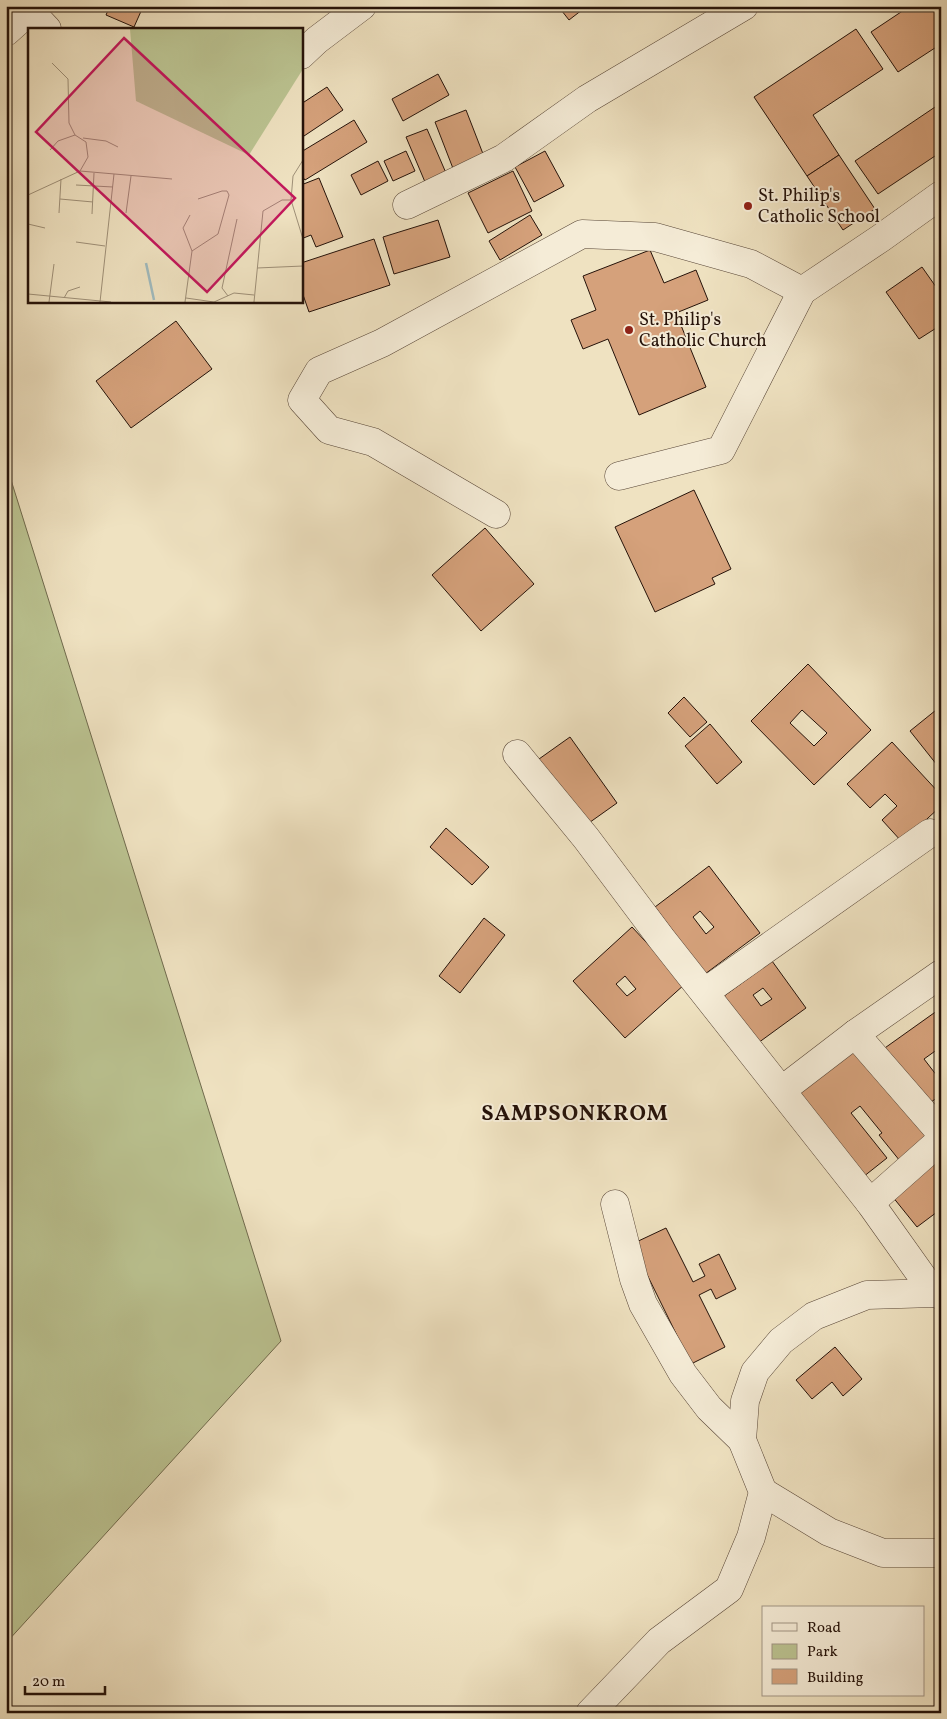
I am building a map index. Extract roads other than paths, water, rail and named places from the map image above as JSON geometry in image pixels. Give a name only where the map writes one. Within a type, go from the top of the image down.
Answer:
[{"type":"street","points":[[302,55],[317,40],[362,6]]},
{"type":"street","points":[[407,205],[504,158],[586,99],[744,6]]},
{"type":"street","points":[[6,32],[37,16]]},
{"type":"street","points":[[619,476],[721,450],[802,292],[941,195]]},
{"type":"street","points":[[496,514],[373,442],[329,430],[302,400],[319,371],[382,343],[582,234],[655,237],[750,264],[802,292]]},
{"type":"street","points":[[517,754],[586,838],[870,1203],[938,1294]]},
{"type":"street","points":[[705,992],[930,833]]},
{"type":"street","points":[[782,1090],[856,1034],[941,974]]},
{"type":"street","points":[[856,1034],[941,1133]]},
{"type":"street","points":[[870,1203],[941,1140]]},
{"type":"street","points":[[615,1204],[634,1279],[643,1304],[683,1374],[709,1408],[742,1440],[763,1492],[829,1532],[883,1553],[941,1553]]},
{"type":"street","points":[[742,1440],[745,1401],[756,1372],[781,1341],[814,1316],[867,1295],[938,1294]]},
{"type":"street","points":[[590,1713],[659,1641],[729,1589],[751,1537],[763,1492]]},
{"type":"place","name":"St. Philip's Catholic School","points":[[748,206]]},
{"type":"place","name":"St. Philip's Catholic Church","points":[[629,330]]},
{"type":"district","name":"SAMPSONKROM","points":[[575,1114]]}]
